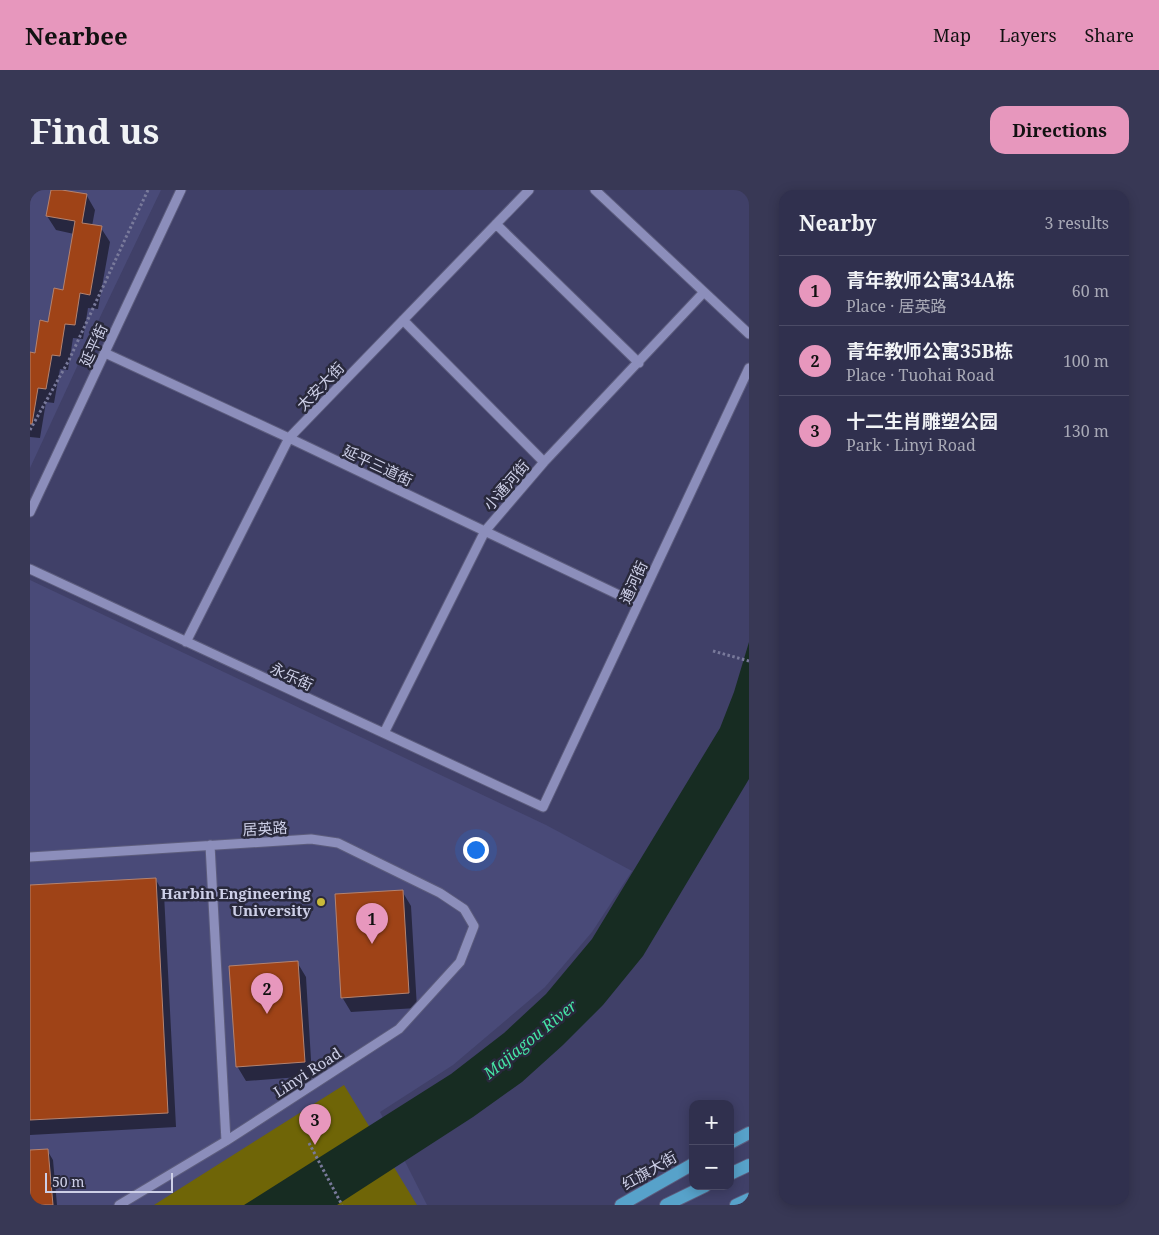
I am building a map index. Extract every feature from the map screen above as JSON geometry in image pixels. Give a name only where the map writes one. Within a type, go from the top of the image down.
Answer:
[{"type":"main road","points":[[734,1141],[749,1133]]},
{"type":"main road","points":[[734,1172],[749,1165]]},
{"type":"main road","name":"红旗大街","points":[[620,1205],[689,1166]]},
{"type":"main road","points":[[666,1205],[697,1190]]},
{"type":"main road","points":[[736,1205],[749,1199]]},
{"type":"street","name":"延平街","points":[[30,512],[181,190]]},
{"type":"street","name":"太安大街","points":[[186,642],[289,438],[529,190]]},
{"type":"street","points":[[595,190],[749,334]]},
{"type":"street","points":[[496,224],[638,363]]},
{"type":"street","name":"小通河街","points":[[384,733],[484,531],[544,462],[704,292]]},
{"type":"street","points":[[403,320],[544,462]]},
{"type":"street","name":"延平三道街","points":[[105,353],[638,604]]},
{"type":"street","name":"通河街","points":[[543,808],[749,368]]},
{"type":"street","name":"永乐街","points":[[30,569],[543,808]]},
{"type":"street","name":"居英路","points":[[30,857],[311,840],[338,843],[440,892],[464,908],[474,926]]},
{"type":"street","points":[[210,845],[226,1141]]},
{"type":"street","name":"Linyi Road","points":[[119,1205],[226,1141],[398,1029],[460,962],[474,926]]},
{"type":"path","points":[[30,430],[69,360],[148,190]]},
{"type":"path","points":[[713,651],[749,662]]},
{"type":"path","points":[[309,1143],[342,1205]]},
{"type":"shaded area","points":[[30,190],[161,190],[30,468]]},
{"type":"shaded area","name":"Harbin Engineering University","points":[[30,580],[546,825],[632,871],[592,932],[545,987],[453,1065],[380,1112],[427,1205],[30,1205]]},
{"type":"shaded area","points":[[344,1085],[417,1205],[154,1205]]},
{"type":"water","name":"Majiagou River","points":[[749,642],[749,779],[643,956],[603,1005],[522,1082],[473,1117],[337,1205],[244,1205],[451,1074],[504,1033],[546,994],[592,939],[720,728],[734,692]]},
{"type":"building","points":[[51,190],[87,194],[82,223],[102,226],[90,295],[80,293],[75,325],[65,324],[60,356],[52,355],[46,389],[38,388],[32,424],[30,424],[30,352],[35,353],[40,320],[48,322],[54,288],[63,290],[75,221],[46,216]]},
{"type":"building","points":[[156,878],[168,1113],[30,1120],[30,885]]},
{"type":"building","points":[[403,890],[409,993],[341,998],[335,894]]},
{"type":"building","points":[[298,961],[305,1062],[236,1067],[229,966]]},
{"type":"building","points":[[48,1149],[53,1205],[30,1205],[30,1150]]},
{"type":"place","name":"Harbin Engineering University","points":[[321,902]]},
{"type":"place","name":"青年教师公寓34A栋","points":[[372,944]]},
{"type":"place","name":"青年教师公寓35B栋","points":[[267,1014]]},
{"type":"place","name":"十二生肖雕塑公园","points":[[315,1145]]}]
